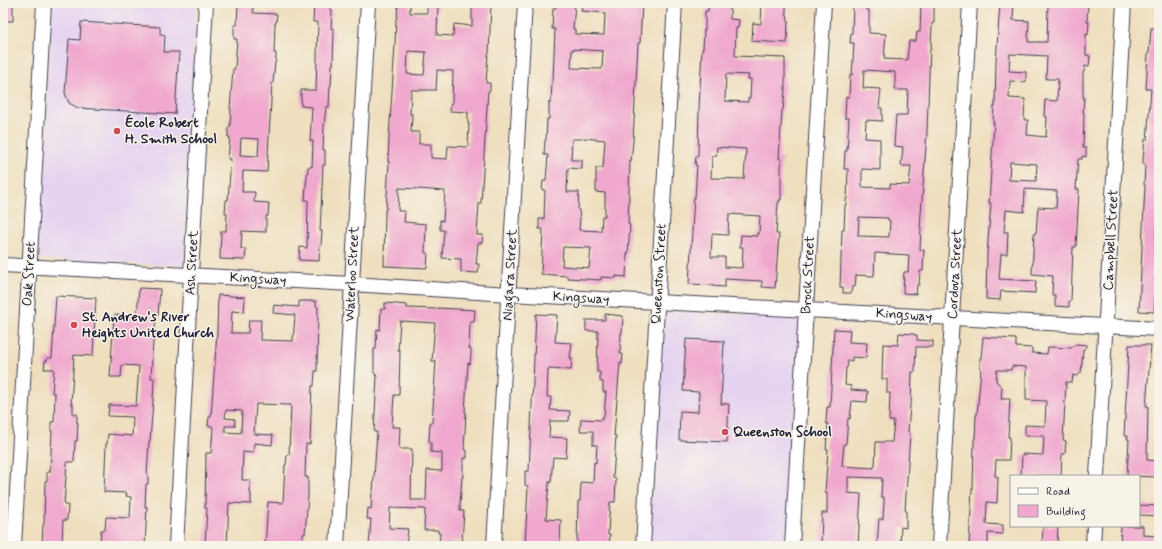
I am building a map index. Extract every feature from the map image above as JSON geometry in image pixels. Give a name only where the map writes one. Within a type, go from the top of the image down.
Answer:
[{"type":"street","name":"Oak Street","points":[[14,546],[44,3]]},
{"type":"street","name":"Ash Street","points":[[176,546],[206,3]]},
{"type":"street","name":"Waterloo Street","points":[[337,546],[368,3]]},
{"type":"street","name":"Niagara Street","points":[[494,546],[525,3]]},
{"type":"street","name":"Queenston Street","points":[[643,546],[675,3]]},
{"type":"street","name":"Brock Street","points":[[792,546],[824,3]]},
{"type":"street","name":"Cordova Street","points":[[939,546],[970,3]]},
{"type":"street","name":"Campbell Street","points":[[1097,475],[1124,3]]},
{"type":"street","name":"Kingsway","points":[[3,265],[1159,329]]},
{"type":"street","points":[[1093,546],[1094,527]]},
{"type":"shaded area","name":"École Robert H. Smith School","points":[[52,3],[196,3],[184,266],[36,259]]},
{"type":"shaded area","name":"Queenston School","points":[[664,310],[800,318],[789,546],[647,546]]},
{"type":"building","points":[[3,3],[13,3],[13,21],[3,21]]},
{"type":"building","points":[[314,3],[331,3],[331,29],[334,29],[333,65],[329,107],[326,107],[324,126],[323,150],[325,150],[325,165],[323,165],[320,231],[322,231],[319,261],[299,260],[300,247],[307,248],[308,200],[305,200],[308,167],[312,167],[313,141],[310,141],[312,107],[301,106],[301,90],[316,90],[318,22],[313,22]]},
{"type":"building","points":[[398,3],[410,3],[410,13],[427,13],[427,3],[438,3],[437,35],[453,36],[454,24],[472,26],[472,3],[491,3],[486,83],[490,83],[490,91],[488,91],[481,203],[479,203],[477,235],[483,235],[482,243],[478,243],[476,264],[479,264],[478,273],[461,272],[461,259],[442,258],[444,230],[440,230],[440,220],[443,221],[445,191],[399,188],[398,211],[405,211],[404,222],[426,224],[425,253],[428,253],[427,268],[384,266],[385,210]],"holes":[[[408,51],[426,52],[424,75],[407,74]],[[437,70],[453,71],[452,103],[450,111],[468,112],[468,147],[448,146],[447,159],[431,158],[431,144],[419,144],[419,132],[411,132],[411,90],[436,90]]]},
{"type":"building","points":[[556,3],[575,4],[573,29],[575,29],[575,34],[604,35],[605,13],[581,11],[582,3],[642,5],[640,43],[638,43],[633,141],[631,161],[630,160],[628,224],[630,225],[626,277],[601,277],[601,280],[567,278],[567,276],[541,274],[543,229],[539,229],[539,219],[544,219],[545,190],[542,190],[543,181],[546,181],[548,155],[544,155],[547,119],[549,119],[549,102],[551,103],[553,80],[555,29],[552,29],[553,8],[556,8]],"holes":[[[572,49],[603,51],[602,69],[571,68]],[[572,139],[605,140],[603,168],[596,168],[596,192],[605,193],[605,216],[602,216],[601,231],[579,230],[579,192],[567,192],[568,168],[582,169],[582,160],[571,160]],[[563,247],[591,248],[589,268],[562,266]]]},
{"type":"building","points":[[708,3],[730,3],[730,19],[739,20],[738,28],[736,28],[735,56],[785,58],[785,90],[782,110],[779,159],[782,159],[781,200],[779,200],[778,203],[776,234],[779,234],[775,288],[762,287],[762,281],[725,279],[725,287],[689,284],[697,165],[695,165],[696,156],[698,156],[702,49],[705,30],[705,11],[708,11]],"holes":[[[726,74],[749,75],[748,79],[751,79],[750,98],[748,98],[748,102],[725,101]],[[717,147],[746,149],[744,179],[711,178],[712,156],[716,156]],[[729,214],[760,216],[759,233],[757,233],[757,236],[741,235],[740,247],[743,247],[742,268],[725,267],[725,257],[711,257],[712,234],[728,235]]]},
{"type":"building","points":[[762,3],[786,3],[786,14],[788,21],[787,43],[752,41],[753,23],[761,24]]},
{"type":"building","points":[[853,3],[866,3],[866,10],[869,10],[869,33],[886,34],[884,59],[907,60],[909,41],[916,41],[917,32],[920,32],[921,6],[934,6],[934,23],[932,23],[930,48],[927,132],[920,227],[920,250],[924,250],[923,271],[920,271],[919,285],[917,285],[916,294],[903,293],[904,272],[908,272],[909,255],[875,253],[874,276],[856,275],[855,287],[852,287],[851,293],[843,293],[843,287],[840,287],[842,230],[844,230],[848,169],[844,169],[845,151],[847,151],[849,118],[845,118],[846,97],[849,97],[850,74],[852,75],[854,43],[850,43],[852,33]],"holes":[[[864,70],[895,72],[895,90],[908,90],[907,115],[896,115],[894,146],[903,147],[901,166],[911,166],[909,185],[890,184],[890,188],[862,187],[862,169],[880,170],[880,139],[865,138],[866,120],[882,121],[882,108],[879,108],[881,89],[863,88]],[[859,217],[888,218],[890,221],[889,237],[858,236]]]},
{"type":"building","points":[[1000,3],[1014,3],[1013,20],[1029,21],[1028,42],[1047,42],[1048,3],[1088,3],[1087,22],[1089,22],[1088,35],[1086,34],[1086,55],[1090,56],[1089,66],[1085,66],[1083,72],[1083,148],[1086,148],[1086,157],[1082,156],[1082,159],[1078,159],[1076,189],[1079,189],[1076,247],[1073,247],[1071,301],[1069,301],[1069,307],[1055,306],[1055,295],[1052,295],[1053,276],[1032,274],[1034,233],[1036,233],[1038,207],[1056,208],[1057,191],[1025,189],[1024,212],[1006,210],[1004,232],[1008,232],[1007,254],[1001,254],[999,279],[1036,281],[1035,293],[1001,291],[1000,300],[986,299],[996,61]],"holes":[[[1010,54],[1047,56],[1046,79],[1058,79],[1057,101],[1045,100],[1044,116],[1047,117],[1046,137],[1027,135],[1028,120],[1024,120],[1025,99],[1009,98],[1010,81],[1026,82],[1026,72],[1009,71]],[[1010,162],[1037,164],[1036,181],[1009,180]]]},
{"type":"building","points":[[238,4],[253,5],[253,13],[277,14],[275,23],[274,53],[276,53],[276,62],[272,83],[267,172],[243,171],[242,192],[255,192],[254,202],[269,203],[268,216],[266,216],[266,232],[242,231],[241,249],[246,249],[245,260],[220,259],[221,231],[226,231],[227,213],[225,213],[226,200],[228,200],[231,159],[228,159],[230,137],[228,137],[228,127],[230,127],[233,69],[235,69],[237,39],[234,39],[234,25],[237,25]],"holes":[[[241,138],[259,139],[258,156],[240,155]]]},
{"type":"building","points":[[81,22],[160,27],[160,34],[165,35],[164,52],[179,52],[175,114],[78,108],[69,103],[65,93],[69,39],[80,40]]},
{"type":"building","points":[[1151,28],[1159,28],[1159,213],[1158,228],[1156,228],[1155,283],[1159,284],[1159,297],[1155,296],[1154,312],[1139,311],[1145,185],[1145,164],[1143,164],[1143,159],[1145,139],[1147,140],[1151,89],[1146,89]]},
{"type":"building","points":[[139,288],[160,289],[158,316],[156,316],[153,341],[151,378],[154,378],[147,474],[148,484],[146,484],[145,507],[147,507],[145,546],[119,546],[119,544],[100,543],[101,530],[105,530],[106,517],[130,518],[131,497],[126,496],[127,493],[104,492],[106,444],[108,434],[132,436],[133,417],[108,416],[109,405],[136,406],[139,366],[122,365],[121,377],[110,377],[114,315],[137,316]]},
{"type":"building","points":[[218,295],[245,297],[244,312],[232,311],[231,333],[248,333],[249,320],[261,320],[260,340],[293,341],[295,315],[273,313],[274,305],[299,307],[299,301],[316,301],[316,306],[318,307],[317,371],[315,371],[314,386],[312,386],[310,444],[306,444],[305,477],[308,477],[308,496],[303,546],[265,546],[268,502],[283,503],[285,465],[287,455],[289,455],[291,405],[256,404],[254,434],[273,435],[272,445],[254,443],[253,453],[243,452],[242,480],[250,480],[251,504],[229,503],[227,546],[205,546],[207,508],[205,508],[206,453],[211,453],[213,428],[212,426],[208,426],[209,417],[211,417]],"holes":[[[226,410],[242,411],[241,433],[225,432],[225,426],[235,426],[235,419],[225,418]]]},
{"type":"building","points":[[56,296],[96,298],[93,356],[74,355],[71,404],[73,404],[73,414],[77,414],[77,441],[75,441],[74,462],[67,462],[64,505],[68,505],[67,520],[63,520],[62,546],[42,546],[45,481],[47,481],[47,472],[50,472],[51,422],[54,422],[55,393],[52,393],[54,369],[44,369],[47,358],[52,358]]},
{"type":"building","points":[[385,303],[407,305],[407,308],[475,310],[474,322],[470,322],[469,348],[471,349],[471,353],[470,364],[468,363],[464,450],[467,450],[467,458],[463,458],[463,477],[460,504],[460,511],[464,511],[462,541],[451,541],[451,546],[439,546],[440,533],[438,533],[438,530],[424,530],[425,509],[390,508],[389,528],[408,529],[406,546],[382,544],[382,546],[369,546],[371,519],[367,519],[368,508],[371,509],[373,492],[377,432],[374,432],[377,376],[374,373],[374,349],[376,349],[377,329],[380,330],[381,309],[385,309]],"holes":[[[400,321],[435,323],[432,361],[436,361],[432,423],[430,423],[429,441],[431,442],[431,452],[442,453],[442,471],[427,470],[426,500],[411,500],[412,449],[399,449],[400,427],[392,427],[394,395],[399,395],[400,350],[398,350]]]},
{"type":"building","points":[[536,314],[557,315],[555,342],[572,343],[570,358],[572,358],[571,370],[548,369],[547,397],[551,397],[550,410],[570,411],[569,421],[550,421],[549,437],[567,438],[566,458],[553,457],[546,519],[561,520],[560,546],[525,546],[528,486],[525,485],[525,471],[529,471]]},
{"type":"building","points":[[605,314],[623,316],[620,354],[623,354],[622,364],[620,363],[614,436],[616,436],[613,478],[616,479],[615,502],[610,502],[608,535],[610,535],[608,546],[577,546],[578,501],[580,501],[581,482],[593,483],[594,462],[596,463],[597,445],[593,445],[593,431],[580,431],[581,419],[602,420],[602,417],[604,417],[606,392],[603,392],[603,382],[600,381],[600,372],[597,372],[598,331],[586,331],[586,320],[605,320]]},
{"type":"building","points":[[834,329],[850,330],[849,342],[867,343],[866,358],[852,357],[852,361],[848,360],[846,368],[845,385],[851,386],[851,390],[868,391],[867,402],[852,401],[850,419],[848,418],[846,444],[844,444],[842,466],[874,468],[876,442],[892,442],[894,421],[889,421],[890,393],[887,393],[887,379],[882,379],[883,344],[898,345],[899,333],[917,335],[917,340],[933,341],[933,347],[916,347],[915,372],[912,372],[908,432],[910,433],[905,510],[906,528],[901,527],[900,546],[877,546],[879,519],[883,519],[884,497],[881,497],[882,478],[848,477],[848,493],[861,494],[858,546],[821,546],[822,513],[827,513],[827,493],[825,493],[828,424],[826,423],[827,407],[830,407]]},
{"type":"building","points":[[983,337],[1016,339],[1016,347],[1032,348],[1032,353],[1047,354],[1048,347],[1071,348],[1076,344],[1087,345],[1083,350],[1081,373],[1077,376],[1073,375],[1072,382],[1066,382],[1063,440],[1066,441],[1065,454],[1062,454],[1061,475],[1021,475],[1022,454],[1043,455],[1044,436],[1025,436],[1025,425],[1045,426],[1046,401],[1026,400],[1026,367],[1012,366],[1011,370],[997,370],[996,381],[1002,387],[1001,399],[1010,399],[1008,437],[1010,437],[1009,460],[996,460],[995,476],[998,477],[997,503],[987,502],[986,524],[1003,525],[1003,534],[988,533],[988,546],[969,546],[973,489],[974,439]]},
{"type":"building","points":[[686,339],[724,341],[721,404],[729,404],[727,442],[679,440],[680,411],[698,412],[699,392],[683,391]]},
{"type":"building","points":[[1129,345],[1151,345],[1146,406],[1148,406],[1147,460],[1159,461],[1159,477],[1127,475],[1129,439],[1127,439],[1128,436],[1124,436]]},
{"type":"building","points":[[1140,505],[1159,506],[1159,516],[1140,515]]},
{"type":"building","points":[[1143,526],[1143,535],[1159,536],[1159,546],[1120,546],[1121,527]]},
{"type":"building","points":[[1043,527],[1058,527],[1057,546],[1042,546]]},
{"type":"place","name":"École Robert H. Smith School","points":[[117,131]]},
{"type":"place","name":"St. Andrew's River Heights United Church","points":[[74,325]]},
{"type":"place","name":"Queenston School","points":[[725,432]]}]
